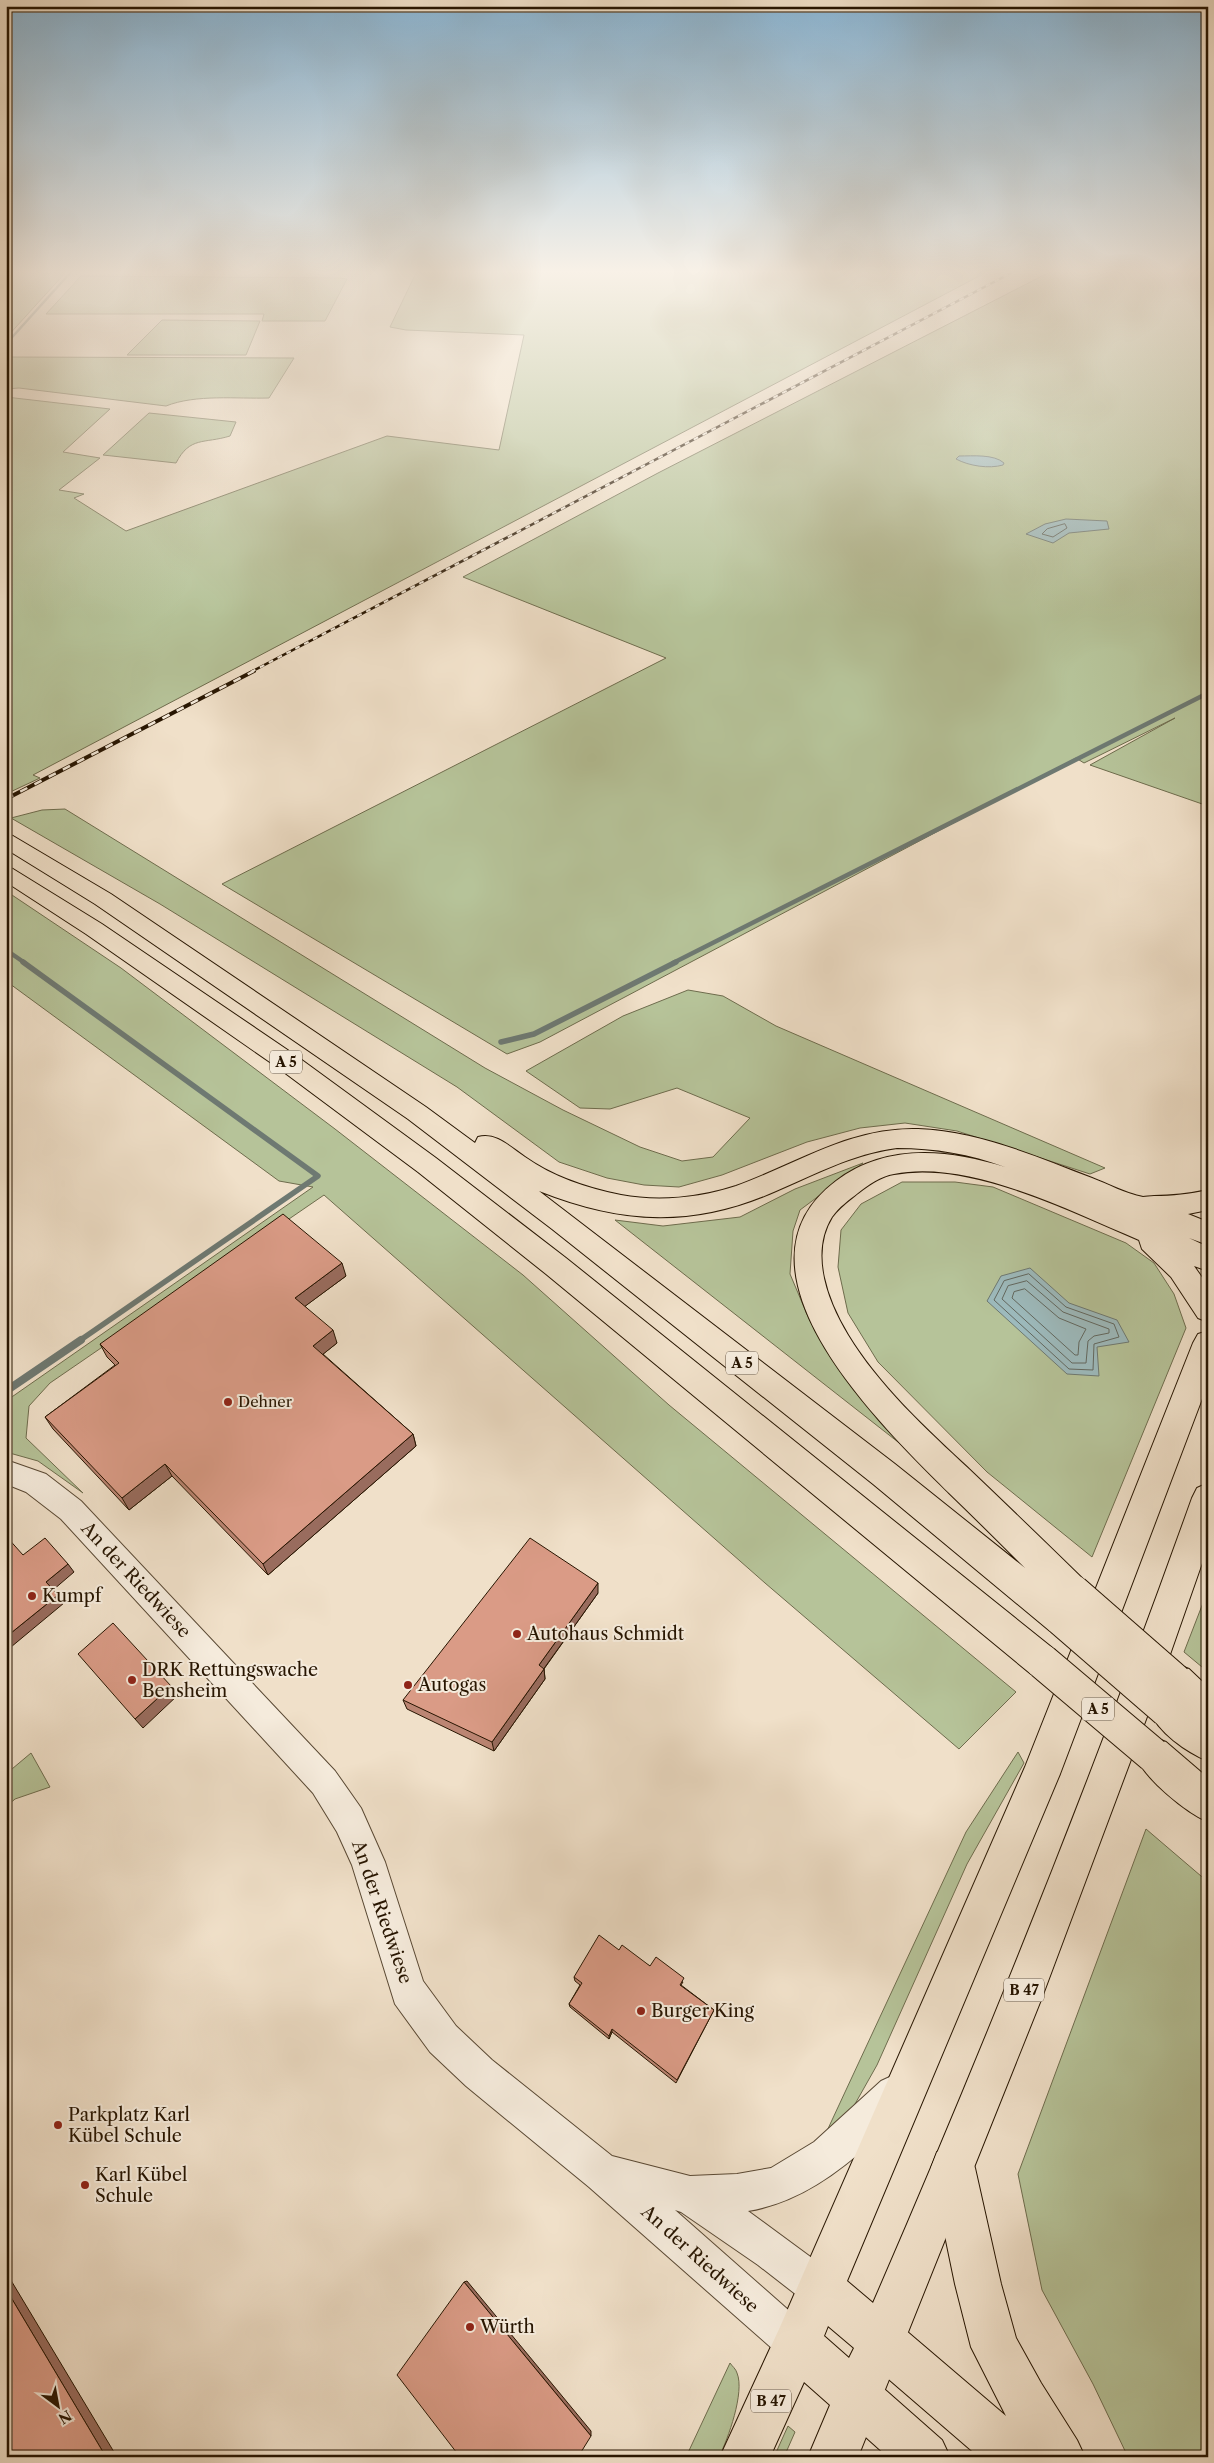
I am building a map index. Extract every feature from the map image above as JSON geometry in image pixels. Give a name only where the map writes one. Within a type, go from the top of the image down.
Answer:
[{"type":"main road","name":"A 5","points":[[6,840],[102,900],[417,1113],[562,1222],[884,1474],[1067,1605],[1172,1696],[1208,1743]]},
{"type":"main road","name":"A 5","points":[[6,873],[94,929],[286,1061],[427,1164],[571,1278],[1043,1662],[1208,1803]]},
{"type":"main road","points":[[417,1113],[474,1135],[541,1180],[596,1201],[635,1209],[660,1210],[713,1204],[738,1196],[854,1146],[888,1140],[917,1138],[966,1144],[994,1152],[1135,1215],[1208,1260]]},
{"type":"main road","points":[[1067,1605],[862,1377],[828,1327],[812,1291],[808,1254],[813,1228],[827,1204],[850,1183],[875,1170],[910,1162],[948,1165],[998,1174],[1135,1215],[1208,1234]]},
{"type":"main road","points":[[1135,1215],[1208,1200]]},
{"type":"main road","points":[[1135,1215],[1157,1245],[1181,1269],[1208,1310]]},
{"type":"main road","name":"B 47","points":[[745,2457],[821,2289],[1041,1774],[1208,1343]]},
{"type":"main road","name":"B 47","points":[[833,2457],[953,2168],[1095,1811],[1208,1498]]},
{"type":"main road","points":[[1172,1696],[1208,1711]]},
{"type":"main road","points":[[953,2168],[978,2284],[995,2347],[1024,2400],[1060,2457]]},
{"type":"main road","points":[[821,2289],[1017,2457]]},
{"type":"main road","points":[[797,2344],[925,2457]]},
{"type":"street","name":"An der Riedwiese","points":[[6,1472],[36,1483],[71,1510],[324,1782],[349,1820],[368,1862],[408,1991],[444,2039],[479,2073],[603,2173],[797,2344]]},
{"type":"street","name":"An der Riedwiese","points":[[603,2173],[690,2194],[739,2193],[781,2183],[856,2133],[914,2073]]},
{"type":"street","name":"An der Riedwiese","points":[[690,2194],[772,2251],[821,2289]]},
{"type":"green space","points":[[6,388],[275,388],[269,398],[203,398],[166,406],[19,388]]},
{"type":"green space","points":[[512,388],[767,388],[33,775],[40,778],[6,794],[6,397],[110,409],[63,452],[100,458],[59,490],[84,494],[74,498],[126,531],[387,436],[499,450]]},
{"type":"green space","points":[[824,388],[1208,388],[1208,806],[1090,765],[1175,718],[1084,763],[1076,758],[540,1042],[507,1054],[222,884],[666,658],[463,577],[658,473]]},
{"type":"green space","points":[[149,413],[236,422],[230,436],[198,442],[192,445],[181,454],[176,463],[103,455]]},
{"type":"green space","points":[[65,809],[485,1068],[563,1110],[640,1147],[682,1161],[713,1157],[750,1118],[677,1088],[610,1109],[580,1108],[526,1071],[623,1016],[688,990],[723,996],[776,1026],[1105,1168],[1090,1174],[957,1131],[905,1123],[860,1128],[807,1142],[722,1175],[679,1187],[644,1185],[607,1178],[559,1162],[457,1087],[160,904],[11,818],[42,810]]},
{"type":"green space","points":[[6,891],[121,968],[335,1129],[523,1275],[669,1405],[1016,1692],[959,1749],[765,1583],[324,1195],[50,1383],[29,1406],[26,1438],[83,1493],[38,1461],[6,1452],[6,1401],[313,1187],[279,1181],[6,981]]},
{"type":"green space","points":[[863,1163],[800,1210],[793,1231],[790,1274],[809,1319],[912,1453],[615,1220],[663,1226],[740,1217],[795,1189]]},
{"type":"green space","points":[[902,1182],[955,1182],[993,1187],[1126,1243],[1154,1263],[1174,1294],[1186,1328],[1092,1557],[987,1472],[878,1362],[848,1313],[838,1267],[841,1230],[861,1204]]},
{"type":"green space","points":[[1208,1590],[1208,1672],[1184,1652]]},
{"type":"green space","points":[[1018,1752],[1024,1763],[967,1864],[877,2065],[855,2104],[839,2125],[826,2133],[966,1832]]},
{"type":"green space","points":[[31,1753],[50,1787],[15,1799],[6,1807],[6,1774]]},
{"type":"green space","points":[[1146,1829],[1208,1882],[1208,2457],[1128,2457],[1093,2384],[1042,2290],[1018,2174]]},
{"type":"green space","points":[[730,2363],[737,2373],[739,2392],[731,2428],[719,2457],[686,2457]]},
{"type":"green space","points":[[788,2426],[795,2432],[784,2457],[774,2457]]},
{"type":"water","points":[[959,456],[989,457],[1004,463],[1003,465],[992,467],[979,466],[956,459]]},
{"type":"water","points":[[1066,519],[1107,521],[1109,529],[1069,533],[1053,543],[1026,534],[1045,524]]},
{"type":"water","points":[[1030,1268],[1069,1303],[1117,1320],[1129,1342],[1097,1347],[1099,1376],[1067,1374],[987,1301],[1001,1276]]},
{"type":"building","name":"Dehner","points":[[283,1214],[342,1263],[295,1298],[333,1330],[313,1346],[413,1434],[263,1564],[165,1464],[122,1498],[45,1417],[119,1363],[100,1344]]},
{"type":"building","name":"Kumpf","points":[[6,1536],[23,1555],[45,1538],[68,1564],[46,1582],[58,1595],[6,1637]]},
{"type":"building","name":"Autohaus Schmidt","points":[[530,1538],[598,1583],[539,1665],[544,1669],[492,1742],[403,1700]]},
{"type":"building","name":"DRK Rettungswache Bensheim","points":[[113,1623],[171,1686],[135,1719],[78,1654]]},
{"type":"building","name":"Burger King","points":[[599,1935],[619,1950],[622,1945],[650,1966],[656,1957],[684,1978],[680,1985],[714,2010],[677,2080],[612,2029],[609,2036],[569,2004],[582,1983],[574,1977]]},
{"type":"building","name":"Würth","points":[[464,2282],[591,2436],[578,2457],[460,2457],[397,2375]]},
{"type":"building","points":[[6,2289],[106,2457],[6,2457]]},
{"type":"waterway","points":[[673,963],[1208,693]]},
{"type":"waterway","points":[[6,950],[25,963]]},
{"type":"waterway","points":[[23,962],[318,1176],[79,1341]]},
{"type":"waterway","points":[[501,1042],[534,1034],[676,962]]},
{"type":"waterway","points":[[6,1391],[81,1340]]},
{"type":"railway","points":[[251,672],[792,388]]},
{"type":"railway","points":[[6,799],[254,671]]},
{"type":"place","name":"Dehner","points":[[228,1402]]},
{"type":"place","name":"Kumpf","points":[[32,1596]]},
{"type":"place","name":"Autohaus Schmidt","points":[[517,1634]]},
{"type":"place","name":"DRK Rettungswache Bensheim","points":[[132,1680]]},
{"type":"place","name":"Autogas","points":[[408,1685]]},
{"type":"place","name":"Burger King","points":[[641,2011]]},
{"type":"place","name":"Parkplatz Karl Kübel Schule","points":[[58,2125]]},
{"type":"place","name":"Karl Kübel Schule","points":[[85,2185]]},
{"type":"place","name":"Würth","points":[[470,2327]]}]
